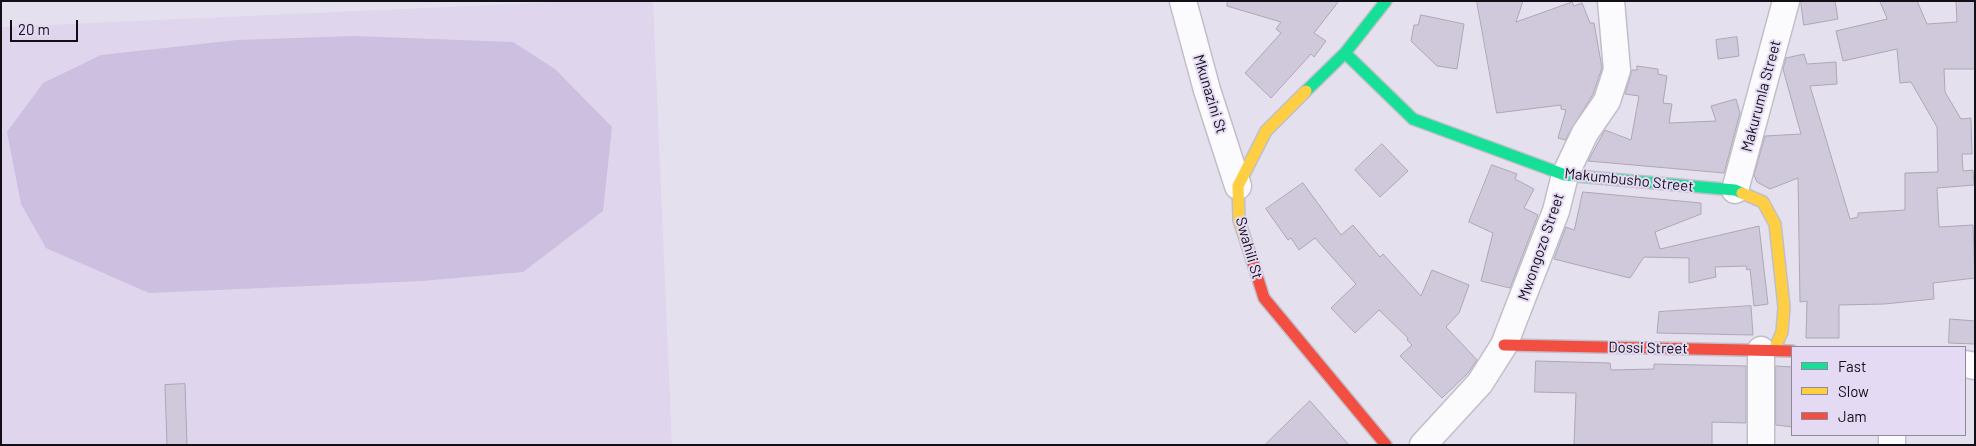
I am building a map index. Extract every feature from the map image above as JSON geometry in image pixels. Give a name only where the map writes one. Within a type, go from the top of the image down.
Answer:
[{"type":"street","name":"Mkunazini St","points":[[1183,1],[1207,90],[1238,186]]},
{"type":"street","name":"Swahili St","points":[[1386,1],[1345,53],[1266,131],[1238,186],[1239,220],[1264,298],[1386,445]]},
{"type":"street","name":"Mwongozo Street","points":[[1423,445],[1480,383],[1504,345],[1553,219],[1565,175],[1584,133],[1607,101],[1617,70],[1611,1]]},
{"type":"street","name":"Makurumla Street","points":[[1735,190],[1786,1]]},
{"type":"street","name":"Makumbusho Street","points":[[1345,53],[1413,119],[1565,175],[1735,190],[1763,202],[1775,224],[1784,307],[1782,332],[1768,350]]},
{"type":"street","name":"Dossi Street","points":[[1504,345],[1791,350]]},
{"type":"street","points":[[1761,445],[1768,350]]},
{"type":"shaded area","points":[[581,1],[653,1],[672,445],[1,445],[1,27]]},
{"type":"shaded area","points":[[354,36],[513,42],[555,69],[612,127],[603,211],[523,272],[422,281],[149,293],[46,248],[21,204],[7,132],[43,83],[101,55],[237,40]]},
{"type":"building","points":[[1228,1],[1339,1],[1314,33],[1326,41],[1314,57],[1311,54],[1271,98],[1245,73],[1281,33],[1276,29],[1281,22],[1227,6]]},
{"type":"building","points":[[1477,1],[1523,1],[1516,22],[1572,2],[1574,6],[1582,3],[1590,23],[1594,23],[1602,68],[1593,94],[1565,140],[1558,138],[1566,110],[1561,109],[1561,105],[1497,113]]},
{"type":"building","points":[[1801,1],[1835,1],[1838,19],[1804,25]]},
{"type":"building","points":[[1880,1],[1917,1],[1927,24],[1957,22],[1956,1],[1975,1],[1975,69],[1944,69],[1945,92],[1961,119],[1971,118],[1972,154],[1962,154],[1963,171],[1973,170],[1974,185],[1937,188],[1939,227],[1973,225],[1975,278],[1933,283],[1934,299],[1884,304],[1839,305],[1839,338],[1806,338],[1807,301],[1800,302],[1798,178],[1770,189],[1757,182],[1754,175],[1765,136],[1801,134],[1783,69],[1786,58],[1804,54],[1807,64],[1836,62],[1837,84],[1810,86],[1850,219],[1858,217],[1858,213],[1905,210],[1905,173],[1938,172],[1937,127],[1911,82],[1900,83],[1897,49],[1843,61],[1836,31],[1887,19]]},
{"type":"building","points":[[1421,15],[1464,24],[1457,69],[1437,66],[1411,41],[1414,25],[1418,25]]},
{"type":"building","points":[[1737,37],[1739,56],[1718,59],[1716,40]]},
{"type":"building","points":[[1637,66],[1658,69],[1658,74],[1667,76],[1663,103],[1672,104],[1669,123],[1716,121],[1711,106],[1736,99],[1740,113],[1724,173],[1588,161],[1605,130],[1631,140],[1639,96],[1625,94],[1632,70],[1637,70]]},
{"type":"building","points":[[1382,144],[1408,171],[1380,197],[1355,170]]},
{"type":"building","points":[[1492,165],[1517,174],[1515,179],[1534,189],[1524,208],[1538,215],[1510,288],[1481,281],[1493,233],[1469,222]]},
{"type":"building","points":[[1303,183],[1341,235],[1353,225],[1380,257],[1383,254],[1421,296],[1432,270],[1469,285],[1459,313],[1446,327],[1477,360],[1468,373],[1442,398],[1400,356],[1412,345],[1407,340],[1408,338],[1379,310],[1355,333],[1331,308],[1356,284],[1315,238],[1299,250],[1291,238],[1288,240],[1266,209]]},
{"type":"building","points":[[1583,192],[1701,203],[1701,214],[1655,232],[1660,249],[1759,226],[1768,304],[1754,306],[1750,269],[1747,270],[1746,266],[1715,267],[1716,277],[1689,283],[1689,258],[1644,257],[1630,278],[1554,259],[1566,227],[1574,230]]},
{"type":"building","points":[[1751,306],[1753,335],[1657,333],[1659,312]]},
{"type":"building","points":[[1950,319],[1975,321],[1975,344],[1949,343]]},
{"type":"building","points":[[1536,361],[1610,363],[1611,370],[1654,369],[1654,364],[1746,366],[1746,423],[1712,422],[1712,445],[1574,445],[1576,393],[1535,392]]},
{"type":"building","points":[[1776,366],[1791,367],[1791,427],[1776,425]]},
{"type":"building","points":[[185,384],[187,445],[167,445],[165,385]]},
{"type":"building","points":[[1310,401],[1349,445],[1265,445]]},
{"type":"traffic: fast","points":[[1306,91],[1345,53],[1386,1]]},
{"type":"traffic: fast","points":[[1345,53],[1413,119],[1565,175],[1735,190],[1742,193]]},
{"type":"traffic: slow","points":[[1252,260],[1239,220],[1238,186],[1266,131],[1306,91]]},
{"type":"traffic: slow","points":[[1742,193],[1763,202],[1775,224],[1784,307],[1782,332],[1774,350]]},
{"type":"traffic: jam","points":[[1252,260],[1264,298],[1386,445]]},
{"type":"traffic: jam","points":[[1504,345],[1791,351]]}]
